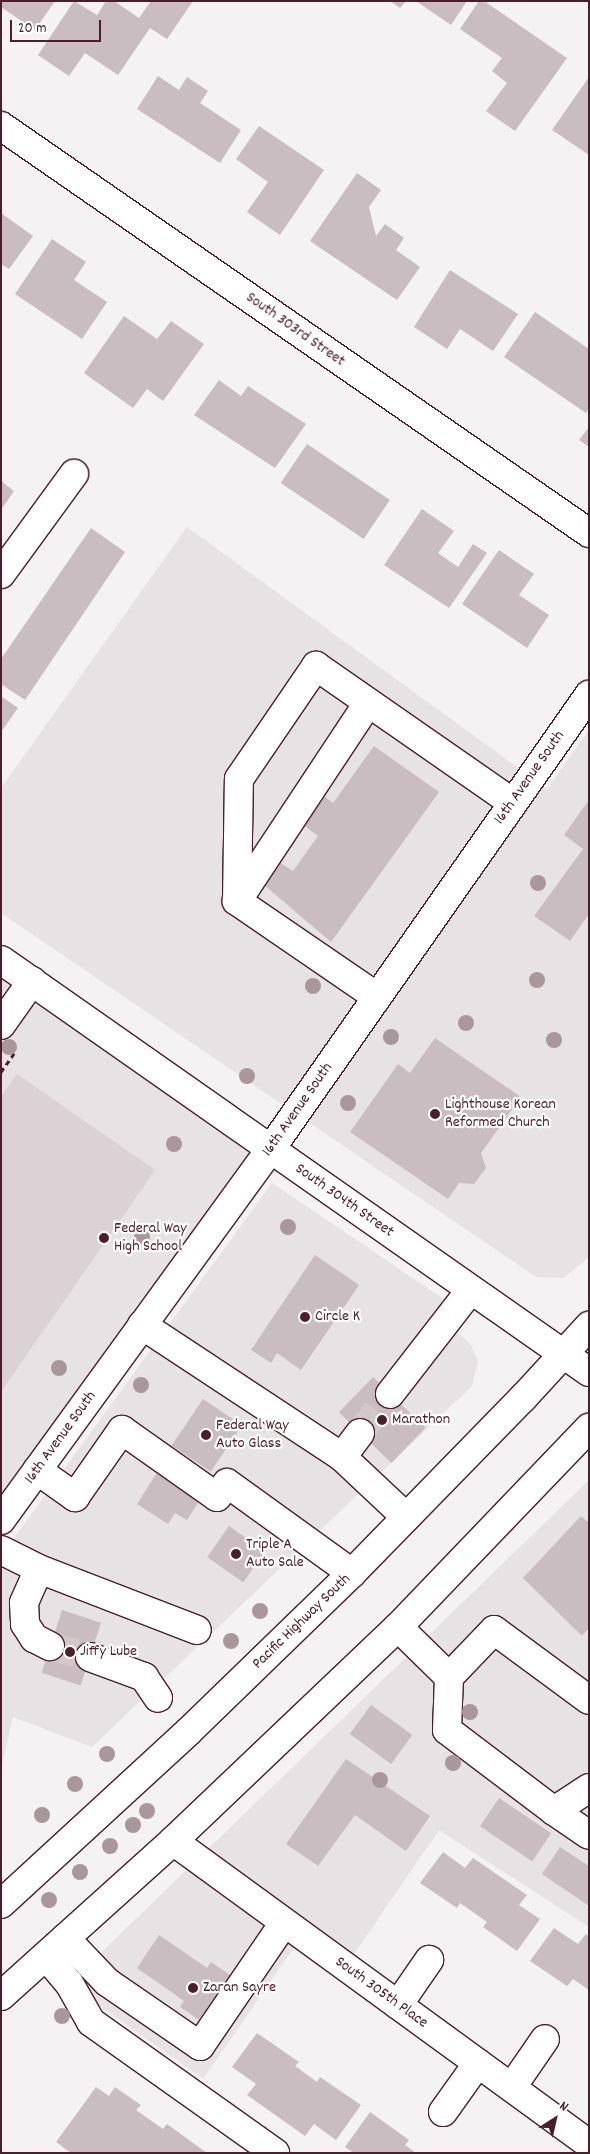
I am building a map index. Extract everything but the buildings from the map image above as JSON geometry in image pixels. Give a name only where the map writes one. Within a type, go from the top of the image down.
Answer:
[{"type":"street","name":"South 303rd Street","points":[[1,126],[589,533]]},
{"type":"street","points":[[1,574],[74,474]]},
{"type":"street","points":[[237,900],[239,779],[316,666],[513,803]]},
{"type":"street","name":"16th Avenue South","points":[[1,1520],[270,1150],[589,695]]},
{"type":"street","points":[[237,900],[368,702]]},
{"type":"street","points":[[237,900],[377,997]]},
{"type":"street","name":"South 304th Street","points":[[1,960],[470,1291],[589,1372]]},
{"type":"street","points":[[1,1024],[32,981]]},
{"type":"street","points":[[390,1394],[470,1291]]},
{"type":"street","points":[[142,1325],[342,1456],[406,1517]]},
{"type":"street","name":"Pacific Highway South","points":[[1,1904],[190,1731],[352,1573],[589,1326]]},
{"type":"street","points":[[1,1996],[173,1841],[398,1627],[589,1428]]},
{"type":"street","points":[[38,1470],[75,1497],[122,1430],[218,1497],[227,1483],[352,1573]]},
{"type":"street","points":[[342,1456],[360,1433]]},
{"type":"street","points":[[1,1550],[39,1569],[197,1630]]},
{"type":"street","points":[[39,1569],[24,1602],[29,1632],[48,1655]]},
{"type":"street","points":[[398,1627],[449,1677]]},
{"type":"street","points":[[589,1700],[494,1630],[449,1677],[447,1730],[554,1811],[589,1835]]},
{"type":"street","points":[[88,1666],[158,1698]]},
{"type":"street","points":[[554,1811],[589,1788]]},
{"type":"street","name":"South 305th Place","points":[[173,1841],[589,2144]]},
{"type":"street","points":[[55,1948],[200,2046],[284,1922]]},
{"type":"street","points":[[55,1948],[69,1983],[91,2022],[275,2153]]},
{"type":"street","points":[[398,2005],[429,1960]]},
{"type":"street","points":[[512,2087],[545,2039]]},
{"type":"street","points":[[443,2112],[478,2063]]},
{"type":"street","points":[[583,2153],[589,2144]]},
{"type":"shaded area","points":[[187,527],[547,789],[589,730],[589,1257],[564,1278],[536,1277],[1,913],[1,788]]},
{"type":"shaded area","name":"Federal Way High School","points":[[1,960],[270,1150],[1,1520]]},
{"type":"shaded area","points":[[17,1074],[155,1170],[1,1392],[1,1097]]},
{"type":"shaded area","points":[[272,1183],[463,1312],[454,1329],[471,1345],[478,1362],[472,1386],[92,1747],[13,1717],[1,1770],[1,1556]]},
{"type":"shaded area","points":[[589,1480],[589,1927],[439,1830],[345,1967],[302,1936],[203,2079],[96,2003],[78,1975]]},
{"type":"tunnel","points":[[360,1433],[390,1394]]},
{"type":"tunnel","points":[[50,1646],[90,1657]]},
{"type":"place","name":"Lighthouse Korean Reformed Church","points":[[435,1114]]},
{"type":"place","name":"Federal Way High School","points":[[104,1238]]},
{"type":"place","name":"Circle K","points":[[305,1317]]},
{"type":"place","name":"Marathon","points":[[382,1420]]},
{"type":"place","name":"Federal Way Auto Glass","points":[[206,1435]]},
{"type":"place","name":"Triple A Auto Sale","points":[[236,1554]]},
{"type":"place","name":"Jiffy Lube","points":[[70,1652]]},
{"type":"place","name":"Zaran Sayre","points":[[193,1988]]}]
